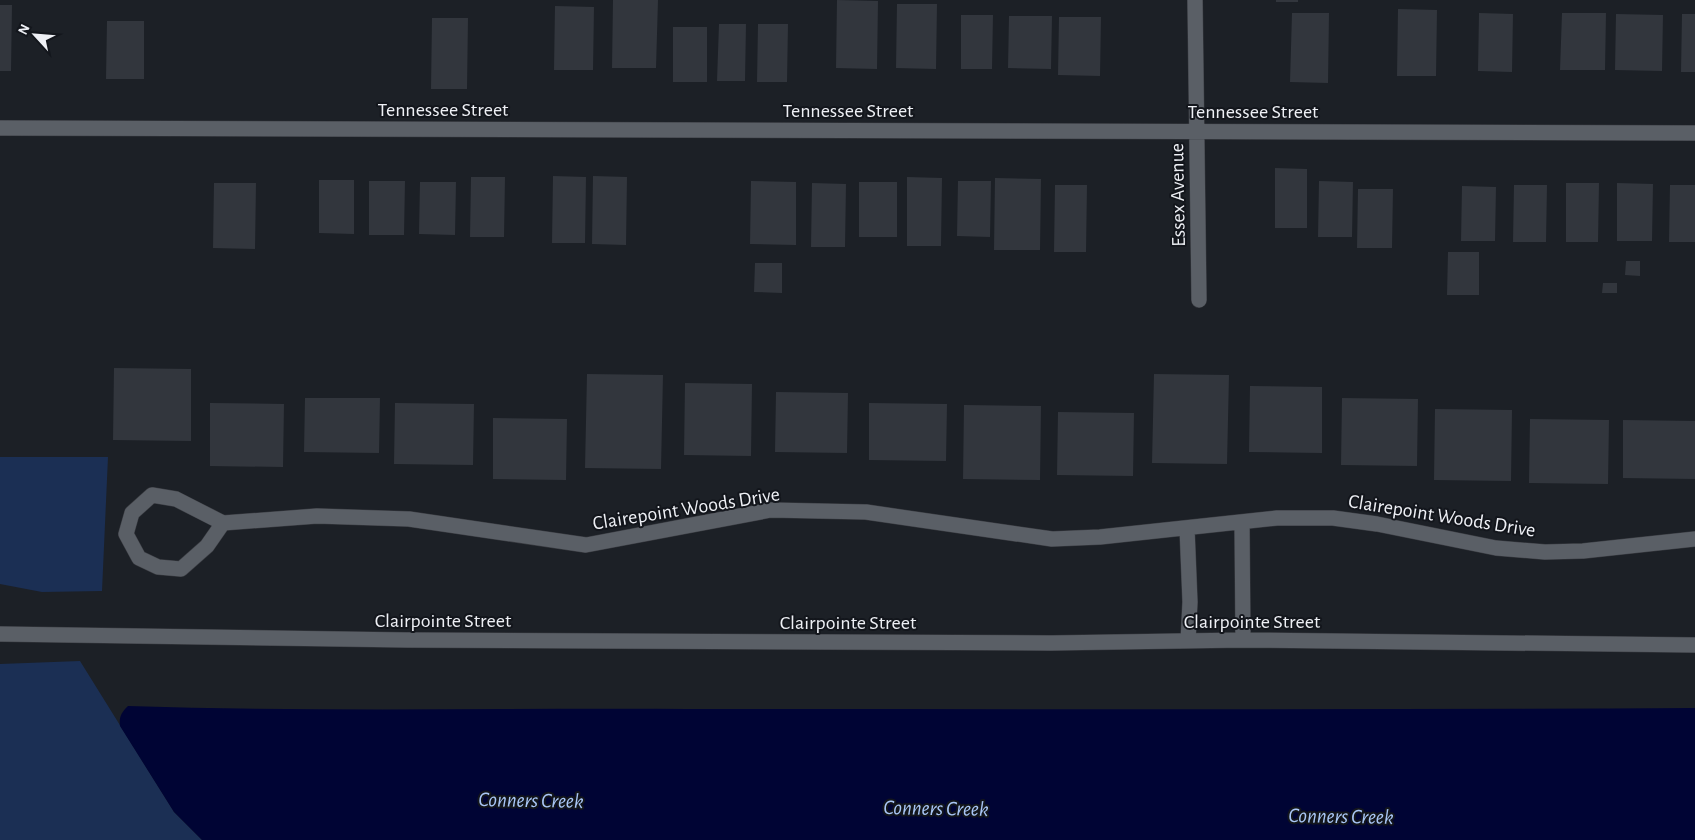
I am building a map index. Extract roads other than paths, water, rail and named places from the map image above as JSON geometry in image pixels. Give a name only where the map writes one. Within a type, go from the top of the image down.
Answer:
[{"type":"street","name":"Essex Avenue","points":[[1196,0],[1199,300]]},
{"type":"street","name":"Tennessee Street","points":[[0,128],[1695,133]]},
{"type":"street","points":[[152,495],[176,499],[223,523],[207,546],[182,569],[158,567],[139,558],[126,534],[132,513],[152,495]]},
{"type":"street","name":"Clairepoint Woods Drive","points":[[223,523],[317,516],[409,518],[586,545],[770,510],[866,512],[1052,539],[1100,537],[1277,518],[1333,518],[1377,524],[1496,548],[1545,552],[1583,551],[1695,539]]},
{"type":"street","points":[[1242,522],[1243,640]]},
{"type":"street","points":[[1187,528],[1190,602],[1188,641]]},
{"type":"street","name":"Clairpointe Street","points":[[0,634],[416,640],[1041,643],[1243,640],[1695,645]]},
{"type":"water","name":"Conners Creek","points":[[128,706],[337,709],[1695,708],[1695,840],[202,840],[174,812],[120,726],[121,715]]}]
